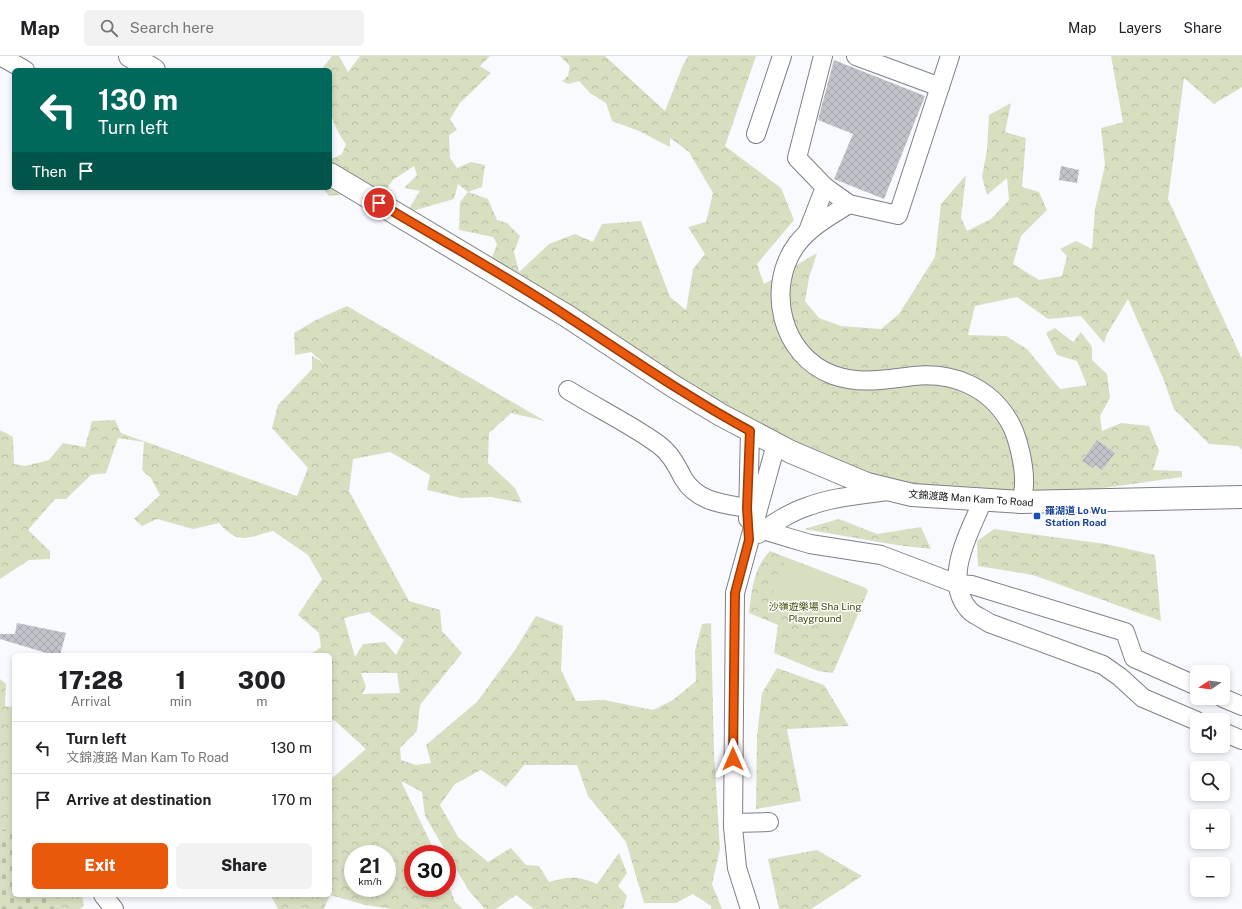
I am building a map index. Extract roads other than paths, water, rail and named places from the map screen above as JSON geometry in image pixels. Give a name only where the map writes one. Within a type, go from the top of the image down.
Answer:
[{"type":"main road","points":[[130,56],[151,68]]},
{"type":"main road","name":"文錦渡路 Man Kam To Road","points":[[332,175],[496,272],[567,316],[673,386],[750,431],[867,484],[912,495],[1021,502],[1242,497]]},
{"type":"street","points":[[0,56],[21,68]]},
{"type":"street","points":[[756,134],[782,56]]},
{"type":"street","points":[[823,56],[797,158],[825,187],[849,204],[898,216],[950,56]]},
{"type":"street","points":[[856,56],[940,87]]},
{"type":"street","points":[[825,187],[808,231],[788,259],[780,283],[780,298],[783,318],[796,347],[813,364],[833,375],[845,379],[869,381],[914,376],[942,376],[970,384],[982,390],[999,406],[1012,426],[1017,438],[1024,484],[1021,502]]},
{"type":"street","points":[[808,231],[849,204]]},
{"type":"street","points":[[568,390],[656,442],[673,459],[684,480],[696,493],[709,500],[747,508]]},
{"type":"street","points":[[750,431],[747,508],[756,535]]},
{"type":"street","points":[[750,909],[737,868],[733,823],[735,593],[756,535],[776,444]]},
{"type":"street","points":[[756,535],[791,513],[809,505],[835,499],[892,490]]},
{"type":"street","points":[[983,500],[962,552],[956,584],[964,603],[972,613],[989,623],[1104,665],[1143,698],[1190,718]]},
{"type":"street","points":[[756,535],[881,555],[956,584],[972,586],[1125,632],[1134,658],[1190,683]]},
{"type":"street","points":[[1122,679],[1134,658]]},
{"type":"street","points":[[1230,701],[1242,706]]},
{"type":"street","points":[[1230,735],[1242,740]]},
{"type":"street","points":[[733,823],[769,822]]},
{"type":"street","points":[[105,897],[114,909]]},
{"type":"place","name":"羅湖道 Lo Wu Station Road","points":[[1037,516]]},
{"type":"park label","name":"沙嶺遊樂場 Sha Ling Playground","points":[[815,612]]}]
